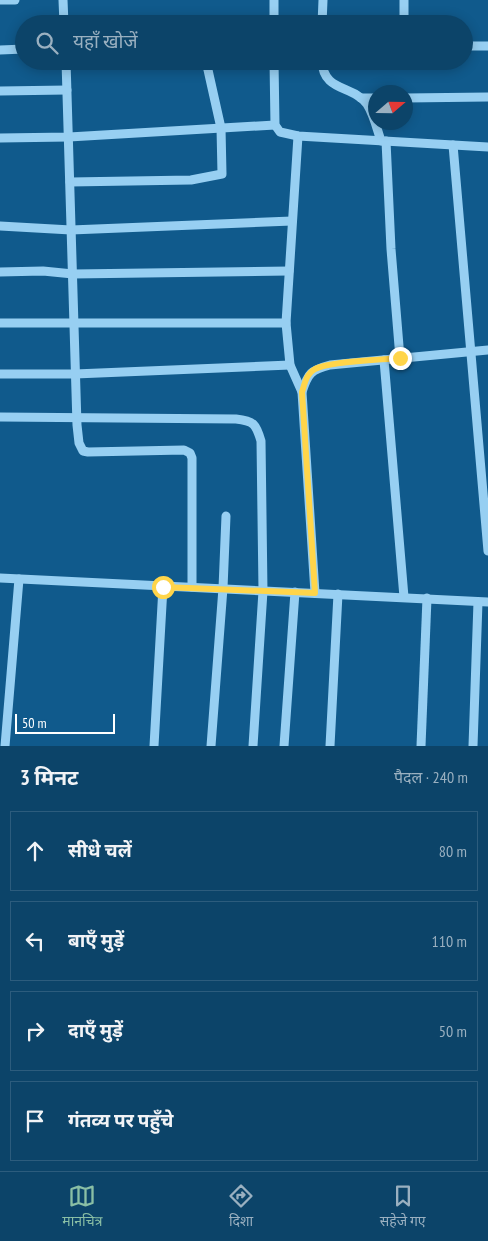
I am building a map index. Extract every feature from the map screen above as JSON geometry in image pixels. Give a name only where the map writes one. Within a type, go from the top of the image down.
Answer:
[{"type":"street","points":[[0,0],[15,0]]},
{"type":"street","points":[[63,0],[64,15]]},
{"type":"street","points":[[274,0],[274,15]]},
{"type":"street","points":[[322,15],[323,0]]},
{"type":"street","points":[[404,0],[404,15]]},
{"type":"street","points":[[473,46],[488,46]]},
{"type":"street","points":[[0,50],[15,49]]},
{"type":"street","points":[[66,70],[75,374],[79,443],[83,451],[184,450],[190,453],[192,458],[192,587]]},
{"type":"street","points":[[70,182],[191,180],[222,174],[221,128],[208,70]]},
{"type":"street","points":[[274,70],[275,125],[280,132],[298,136],[488,147]]},
{"type":"street","points":[[323,70],[333,84],[361,98],[367,104],[384,141],[400,358]]},
{"type":"street","points":[[0,91],[67,90]]},
{"type":"street","points":[[413,98],[488,97]]},
{"type":"street","points":[[361,98],[368,98]]},
{"type":"street","points":[[0,138],[69,137],[275,125]]},
{"type":"street","points":[[298,136],[286,323],[290,365],[302,392]]},
{"type":"street","points":[[453,145],[488,551]]},
{"type":"street","points":[[0,226],[71,230],[292,222]]},
{"type":"street","points":[[0,272],[43,271],[72,274],[289,271]]},
{"type":"street","points":[[0,323],[286,323]]},
{"type":"street","points":[[315,593],[302,392],[306,378],[314,370],[330,365],[488,350]]},
{"type":"street","points":[[384,360],[404,597]]},
{"type":"street","points":[[0,374],[75,374],[290,365]]},
{"type":"street","points":[[0,417],[236,419],[250,420],[257,427],[262,441],[263,591],[253,746]]},
{"type":"street","points":[[211,746],[223,588],[226,516]]},
{"type":"street","points":[[0,578],[488,602]]},
{"type":"street","points":[[5,746],[18,579]]},
{"type":"street","points":[[154,746],[163,587]]},
{"type":"street","points":[[284,746],[294,592]]},
{"type":"street","points":[[330,746],[338,594]]},
{"type":"street","points":[[421,746],[427,598]]},
{"type":"street","points":[[473,746],[478,602]]},
{"type":"route","points":[[163,587],[315,593],[302,392],[306,378],[314,370],[330,365],[400,358]]}]
